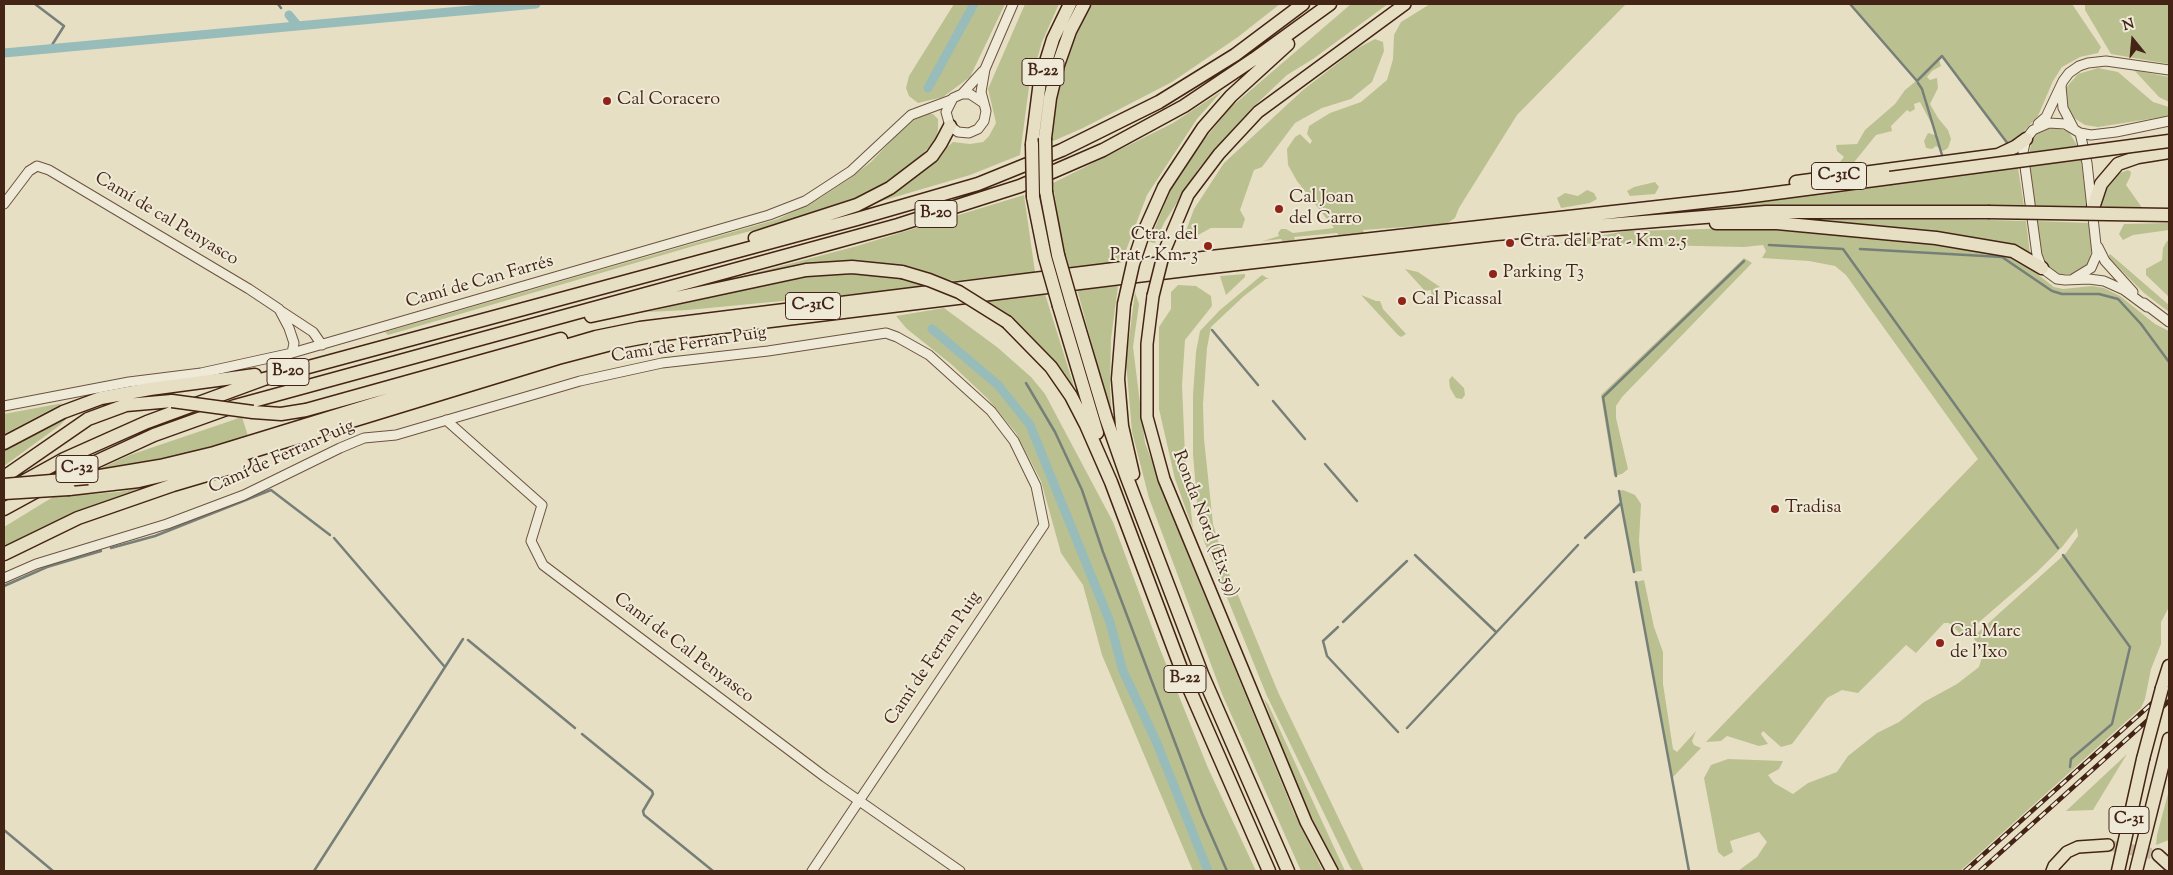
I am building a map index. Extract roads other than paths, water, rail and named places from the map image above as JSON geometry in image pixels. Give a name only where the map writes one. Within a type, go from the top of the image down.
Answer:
[{"type":"highway","name":"B-22","points":[[1070,4],[1046,59],[1036,104],[1032,144],[1033,197],[1052,256],[1111,482],[1185,679],[1268,871]]},
{"type":"highway","name":"B-22","points":[[1052,256],[1046,192],[1045,138],[1050,98],[1058,65],[1070,31],[1084,4]]},
{"type":"highway","points":[[1235,55],[1288,4]]},
{"type":"highway","name":"B-20","points":[[147,422],[231,390],[311,365],[918,202],[1024,166],[1126,119],[1193,82],[1235,55],[1302,4]]},
{"type":"highway","points":[[1143,516],[1127,450],[1120,406],[1119,353],[1124,304],[1132,264],[1143,234],[1176,165],[1208,122],[1249,79],[1331,4]]},
{"type":"highway","name":"B-20","points":[[154,435],[235,406],[898,226],[1020,186],[1103,150],[1176,111],[1241,69],[1331,4]]},
{"type":"highway","points":[[668,270],[714,252],[857,205],[875,197],[926,162],[938,149],[948,120]]},
{"type":"highway","name":"C-31C","points":[[1648,207],[1824,178],[1998,155],[2015,148],[2030,134]]},
{"type":"highway","name":"C-31C","points":[[4,493],[69,489],[138,481],[211,464],[641,333],[1212,257],[1738,198],[2169,141]]},
{"type":"highway","points":[[2093,208],[2101,184],[2113,168],[2138,157],[2169,152]]},
{"type":"highway","name":"C-31C","points":[[4,485],[88,478],[150,468],[214,453],[596,337],[1496,234],[1634,222],[1766,212],[1988,212],[2169,215]]},
{"type":"highway","points":[[1634,222],[1777,223],[1936,238],[2013,251],[2042,268]]},
{"type":"highway","points":[[502,332],[607,313],[806,270],[852,267],[902,272],[929,280],[965,295],[1007,322],[1042,356],[1062,381],[1086,425],[1111,482]]},
{"type":"highway","name":"B-22","points":[[1065,305],[1115,446],[1214,702],[1288,871]]},
{"type":"highway","points":[[4,477],[88,419],[126,405],[172,401],[281,414],[306,410],[551,341],[597,332],[641,333]]},
{"type":"highway","points":[[4,554],[78,518],[173,485],[336,436],[641,333]]},
{"type":"highway","points":[[4,443],[64,412],[101,398],[311,365]]},
{"type":"highway","name":"C-32","points":[[4,493],[64,459],[147,422]]},
{"type":"highway","name":"C-32","points":[[4,509],[76,470],[154,435]]},
{"type":"highway","name":"C-31","points":[[2118,871],[2143,759],[2169,666]]},
{"type":"highway","name":"C-31","points":[[2136,871],[2169,739]]},
{"type":"main road","name":"Ronda Nord (Eix 59)","points":[[1332,871],[1306,822],[1164,479],[1147,417],[1147,344],[1153,296],[1164,252],[1188,195],[1219,154],[1258,112],[1405,4]]},
{"type":"main road","points":[[2052,871],[2054,866],[2067,852],[2078,847],[2108,845]]},
{"type":"main road","points":[[2169,854],[2158,856],[2169,865]]},
{"type":"street","points":[[982,102],[982,84],[985,69],[1013,4]]},
{"type":"street","points":[[2169,70],[2106,61],[2088,63],[2069,73],[2046,117],[2030,134],[2023,152],[2038,255],[2042,268],[2057,279],[2104,280],[2124,290],[2169,322]]},
{"type":"street","points":[[948,120],[952,100],[962,94],[985,69]]},
{"type":"street","points":[[2061,86],[2063,108],[2077,131],[2087,164],[2098,246],[2105,261],[2147,307]]},
{"type":"street","points":[[930,107],[938,108],[962,133],[972,133],[978,129],[986,118],[985,108],[982,102],[972,94],[962,94]]},
{"type":"street","name":"Camí de Can Farrés","points":[[4,406],[110,385],[201,373],[322,345],[785,210],[805,201],[852,171],[906,118],[952,100]]},
{"type":"street","points":[[2030,134],[2043,124],[2057,122],[2090,135],[2116,132],[2169,121]]},
{"type":"street","name":"Camí de cal Penyasco","points":[[4,204],[28,171],[41,166],[249,289],[279,309],[294,343],[292,352]]},
{"type":"street","points":[[2073,279],[2091,268],[2095,261],[2098,246]]},
{"type":"street","points":[[279,309],[313,332],[322,345]]},
{"type":"street","name":"Camí de Ferran Puig","points":[[4,578],[36,564],[167,524],[244,496],[354,441],[396,435],[580,380],[662,363],[768,351],[886,333],[898,337],[929,355],[949,371],[991,411],[1014,440],[1036,486],[1044,525],[812,871]]},
{"type":"street","name":"Camí de Cal Penyasco","points":[[446,420],[542,505],[531,541],[543,565],[858,800],[960,871]]},
{"type":"waterway","points":[[35,4],[64,26],[52,45],[59,49]]},
{"type":"waterway","points":[[278,4],[281,8]]},
{"type":"waterway","points":[[4,53],[536,4]]},
{"type":"waterway","points":[[928,88],[974,4]]},
{"type":"waterway","points":[[1850,4],[1917,81],[1942,56],[2008,144]]},
{"type":"waterway","points":[[289,15],[298,26]]},
{"type":"waterway","points":[[1918,83],[1922,89],[1942,155]]},
{"type":"waterway","points":[[1769,245],[1843,249],[2058,548]]},
{"type":"waterway","points":[[1860,249],[2002,257],[2052,291],[2062,294],[2099,294],[2118,299],[2141,324],[2169,362]]},
{"type":"waterway","points":[[1616,476],[1603,397],[1744,261]]},
{"type":"waterway","points":[[932,329],[998,385],[1030,425],[1110,622],[1123,671],[1156,741],[1208,871]]},
{"type":"waterway","points":[[1212,330],[1258,385]]},
{"type":"waterway","points":[[1026,383],[1055,432],[1082,490],[1103,552],[1202,814],[1227,871]]},
{"type":"waterway","points":[[1273,401],[1305,439]]},
{"type":"waterway","points":[[1325,464],[1357,501]]},
{"type":"waterway","points":[[111,548],[155,536],[271,490],[330,535]]},
{"type":"waterway","points":[[1585,538],[1621,503],[1619,491]]},
{"type":"waterway","points":[[1621,503],[1634,572]]},
{"type":"waterway","points":[[334,538],[444,666]]},
{"type":"waterway","points":[[1407,728],[1578,545]]},
{"type":"waterway","points":[[4,586],[47,567],[101,551]]},
{"type":"waterway","points":[[1415,555],[1496,632]]},
{"type":"waterway","points":[[2063,555],[2130,647],[2112,724],[2071,759],[2070,767]]},
{"type":"waterway","points":[[1343,622],[1407,561]]},
{"type":"waterway","points":[[1636,582],[1689,871]]},
{"type":"waterway","points":[[1338,627],[1323,641],[1327,656],[1398,732]]},
{"type":"waterway","points":[[314,871],[463,639]]},
{"type":"waterway","points":[[468,640],[575,728]]},
{"type":"waterway","points":[[582,734],[652,791],[653,794],[643,811],[644,815],[713,871]]},
{"type":"waterway","points":[[4,830],[53,871]]},
{"type":"tunnel","points":[[2108,845],[2158,855]]},
{"type":"railway","points":[[1965,871],[2169,688]]},
{"type":"railway","points":[[1980,871],[2169,701]]},
{"type":"place","name":"Cal Coracero","points":[[607,101]]},
{"type":"place","name":"Cal Joan del Carro","points":[[1279,209]]},
{"type":"place","name":"Ctra. del Prat - Km 2.5","points":[[1510,243]]},
{"type":"place","name":"Ctra. del Prat - Km. 3","points":[[1208,246]]},
{"type":"place","name":"Parking T3","points":[[1493,274]]},
{"type":"place","name":"Cal Picassal","points":[[1402,301]]},
{"type":"place","name":"Tradisa","points":[[1775,509]]},
{"type":"place","name":"Cal Marc de l'Ixo","points":[[1940,643]]}]
